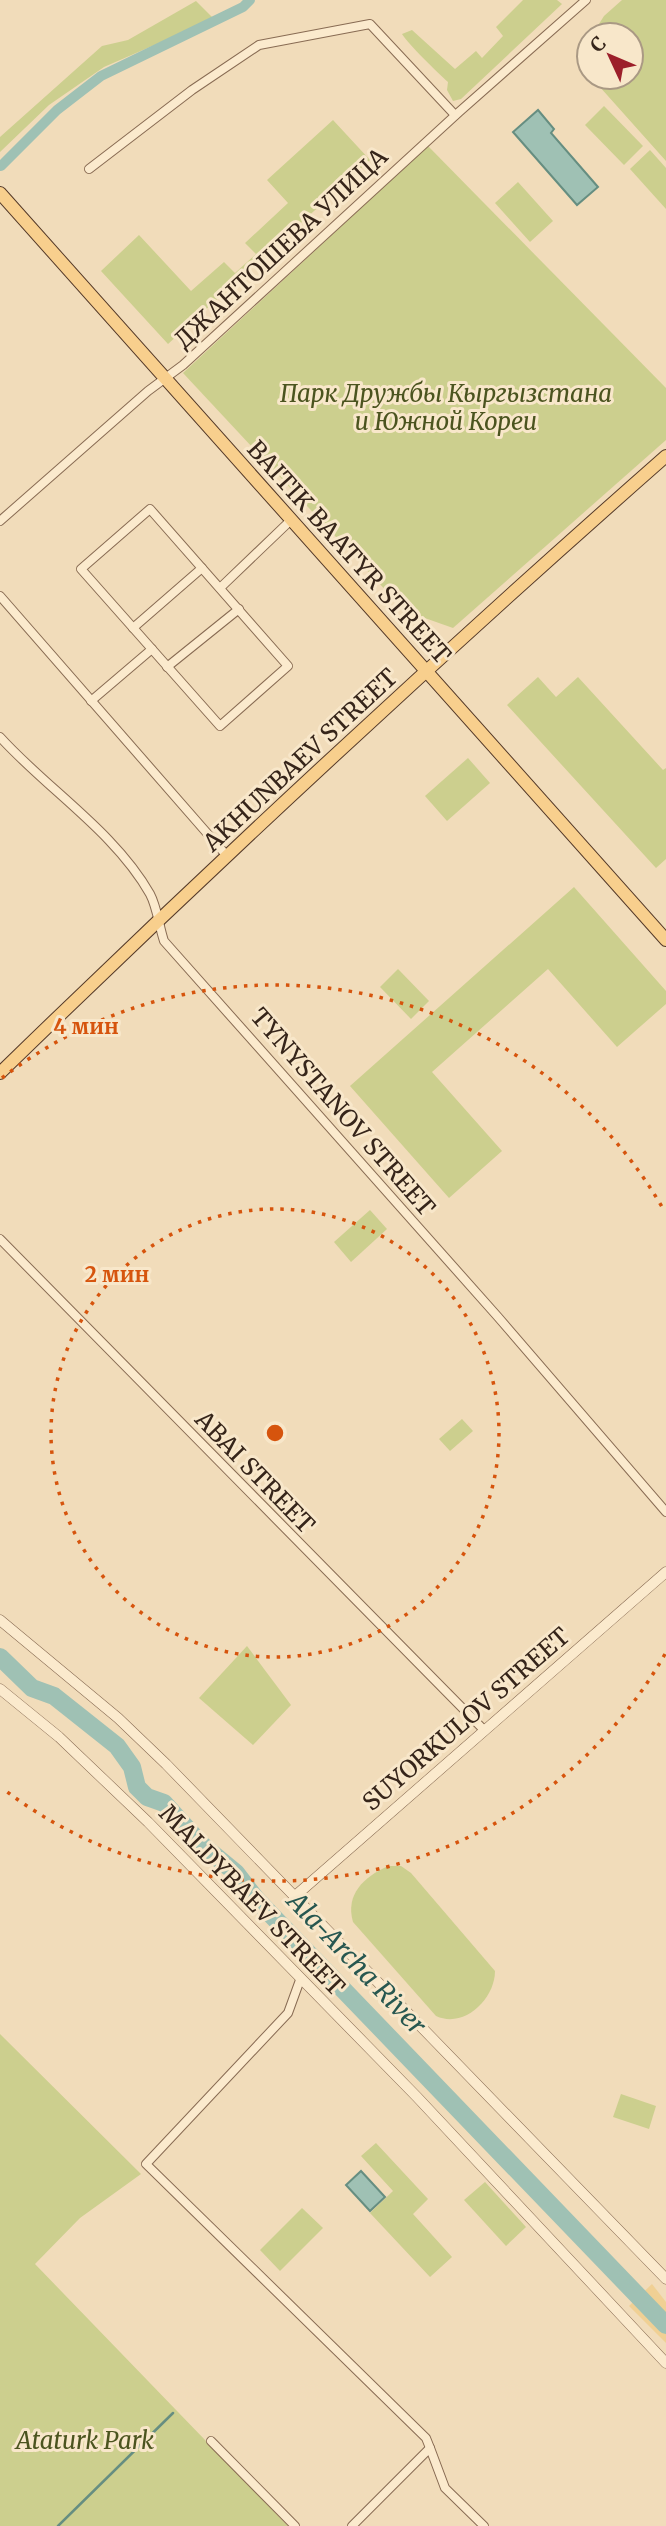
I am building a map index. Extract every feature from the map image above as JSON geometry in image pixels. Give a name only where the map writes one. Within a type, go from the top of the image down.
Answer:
[{"type":"main road","name":"BAITIK BAATYR STREET","points":[[0,193],[666,940]]},
{"type":"main road","name":"AKHUNBAEV STREET","points":[[0,1073],[227,856],[666,456]]},
{"type":"street","name":"ДЖАНТОШЕВА УЛИЦА","points":[[0,521],[165,378],[586,0]]},
{"type":"street","points":[[89,169],[192,90],[259,44],[370,24],[455,115]]},
{"type":"street","points":[[150,509],[220,588],[288,666],[220,726],[81,569],[150,509]]},
{"type":"street","points":[[220,588],[291,520]]},
{"type":"street","points":[[133,628],[202,568]]},
{"type":"street","points":[[0,596],[227,856]]},
{"type":"street","points":[[167,667],[239,609]]},
{"type":"street","points":[[91,701],[152,649]]},
{"type":"street","name":"TYNYSTANOV STREET","points":[[0,737],[26,765],[66,797],[103,836],[151,895],[164,941],[498,1317],[666,1512]]},
{"type":"street","name":"ABAI STREET","points":[[0,1239],[484,1730]]},
{"type":"street","name":"SUYORKULOV STREET","points":[[294,1897],[666,1572]]},
{"type":"street","name":"MALDYBAEV STREET","points":[[0,1620],[118,1718],[666,2279]]},
{"type":"street","name":"MALDYBAEV STREET","points":[[0,1689],[59,1737],[148,1822],[417,2097],[666,2363]]},
{"type":"street","points":[[300,1980],[288,2013],[146,2164],[426,2438],[445,2488],[484,2526]]},
{"type":"street","points":[[211,2441],[295,2526]]},
{"type":"street","points":[[352,2526],[430,2448]]},
{"type":"green space","points":[[523,0],[557,0],[562,4],[461,99],[453,101],[447,90],[448,82],[402,34],[412,30],[455,69],[476,51],[482,58],[503,36],[496,27]]},
{"type":"green space","points":[[622,0],[666,0],[666,161],[604,91],[645,91],[645,21],[601,21]]},
{"type":"green space","points":[[196,1],[214,19],[104,67],[49,105],[0,152],[0,137],[102,46],[128,40]]},
{"type":"green space","points":[[604,106],[643,146],[624,165],[585,125]]},
{"type":"green space","points":[[333,120],[370,160],[168,344],[101,271],[139,235],[191,291],[224,262],[235,273],[256,254],[245,243],[288,203],[267,180]]},
{"type":"green space","name":"Парк Дружбы Кыргызстана и Южной Кореи","points":[[428,146],[666,388],[666,440],[453,628],[405,611],[183,373]]},
{"type":"green space","points":[[650,150],[666,168],[666,209],[630,169]]},
{"type":"green space","points":[[518,182],[553,221],[530,242],[495,203]]},
{"type":"green space","points":[[538,677],[556,697],[578,677],[663,770],[666,768],[666,859],[656,868],[507,705]]},
{"type":"green space","points":[[468,758],[490,783],[447,821],[425,796]]},
{"type":"green space","points":[[574,887],[666,991],[666,1004],[617,1047],[548,969],[432,1072],[502,1151],[449,1198],[350,1086]]},
{"type":"green space","points":[[398,969],[429,1001],[411,1019],[380,987]]},
{"type":"green space","points":[[370,1210],[387,1229],[351,1262],[334,1242]]},
{"type":"green space","points":[[462,1419],[473,1431],[450,1451],[439,1439]]},
{"type":"green space","points":[[247,1646],[291,1705],[253,1745],[199,1698]]},
{"type":"green space","points":[[388,1866],[401,1866],[411,1873],[495,1971],[490,1992],[476,2009],[467,2015],[447,2019],[436,2016],[353,1922],[352,1903],[358,1888],[371,1875]]},
{"type":"green space","name":"Ataturk Park","points":[[0,2034],[141,2174],[80,2218],[35,2264],[288,2526],[0,2526]]},
{"type":"green space","points":[[621,2094],[656,2106],[649,2129],[613,2117]]},
{"type":"green space","points":[[376,2143],[428,2199],[413,2214],[452,2257],[430,2277],[370,2213],[393,2191],[361,2156]]},
{"type":"green space","points":[[485,2182],[526,2227],[506,2246],[464,2200]]},
{"type":"green space","points":[[302,2208],[323,2228],[280,2271],[260,2250]]},
{"type":"sand","points":[[652,2284],[666,2302],[666,2343],[629,2306]]},
{"type":"shaded area","points":[[538,110],[554,129],[551,133],[598,187],[577,205],[513,132]]},
{"type":"shaded area","points":[[361,2171],[385,2197],[370,2211],[346,2185]]},
{"type":"waterway","points":[[1,166],[57,110],[101,76],[243,7],[250,0]]},
{"type":"waterway","name":"Ala-Archa River","points":[[0,1657],[32,1688],[54,1696],[117,1746],[132,1767],[137,1787],[147,1797],[164,1803],[202,1845],[236,1873],[256,1899],[666,2325]]},
{"type":"waterway","points":[[58,2526],[173,2413]]}]
